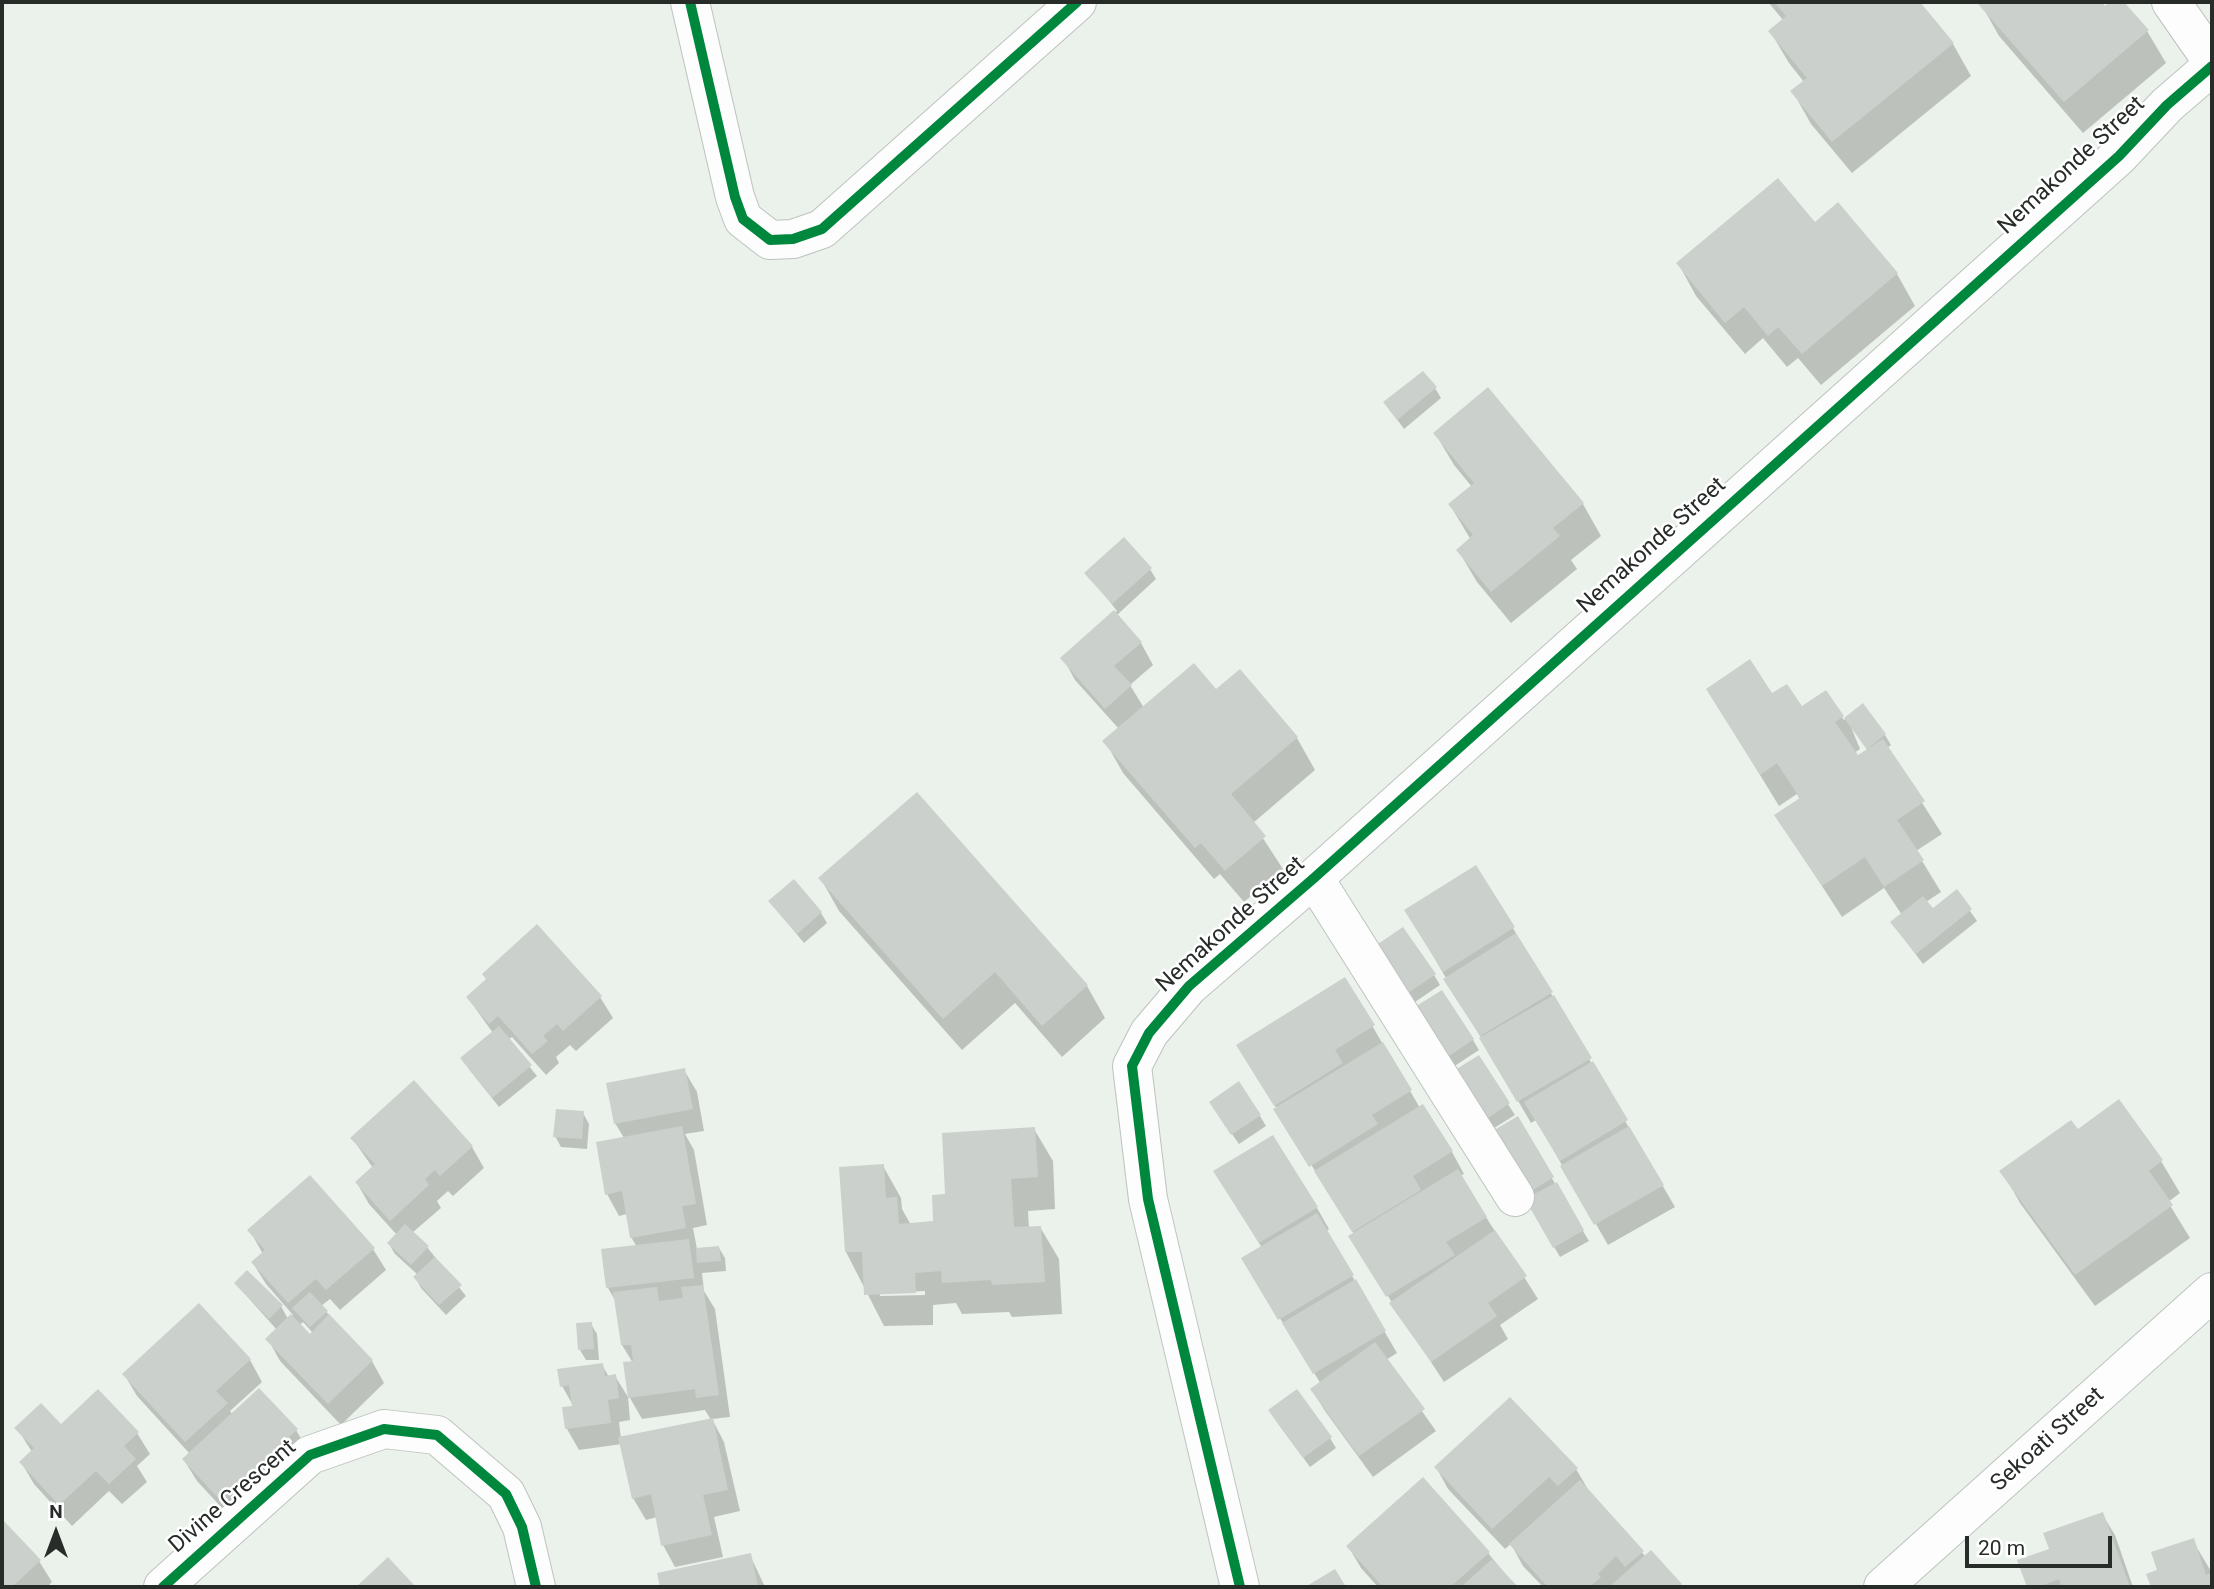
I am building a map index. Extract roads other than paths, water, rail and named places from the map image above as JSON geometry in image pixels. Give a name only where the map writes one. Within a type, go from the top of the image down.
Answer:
[{"type":"street","points":[[690,2],[735,197],[743,219],[770,240],[793,239],[822,229],[1077,2]]},
{"type":"street","points":[[2171,2],[2212,64]]},
{"type":"street","name":"Nemakonde Street","points":[[1240,1587],[1148,1199],[1132,1066],[1149,1033],[1189,986],[1314,878],[2119,156],[2166,105],[2212,64]]},
{"type":"street","points":[[1314,878],[1515,1197]]},
{"type":"street","name":"Sekoati Street","points":[[1883,1587],[2212,1292]]},
{"type":"street","name":"Divine Crescent","points":[[163,1587],[310,1455],[384,1429],[437,1435],[506,1494],[522,1527],[536,1587]]}]
